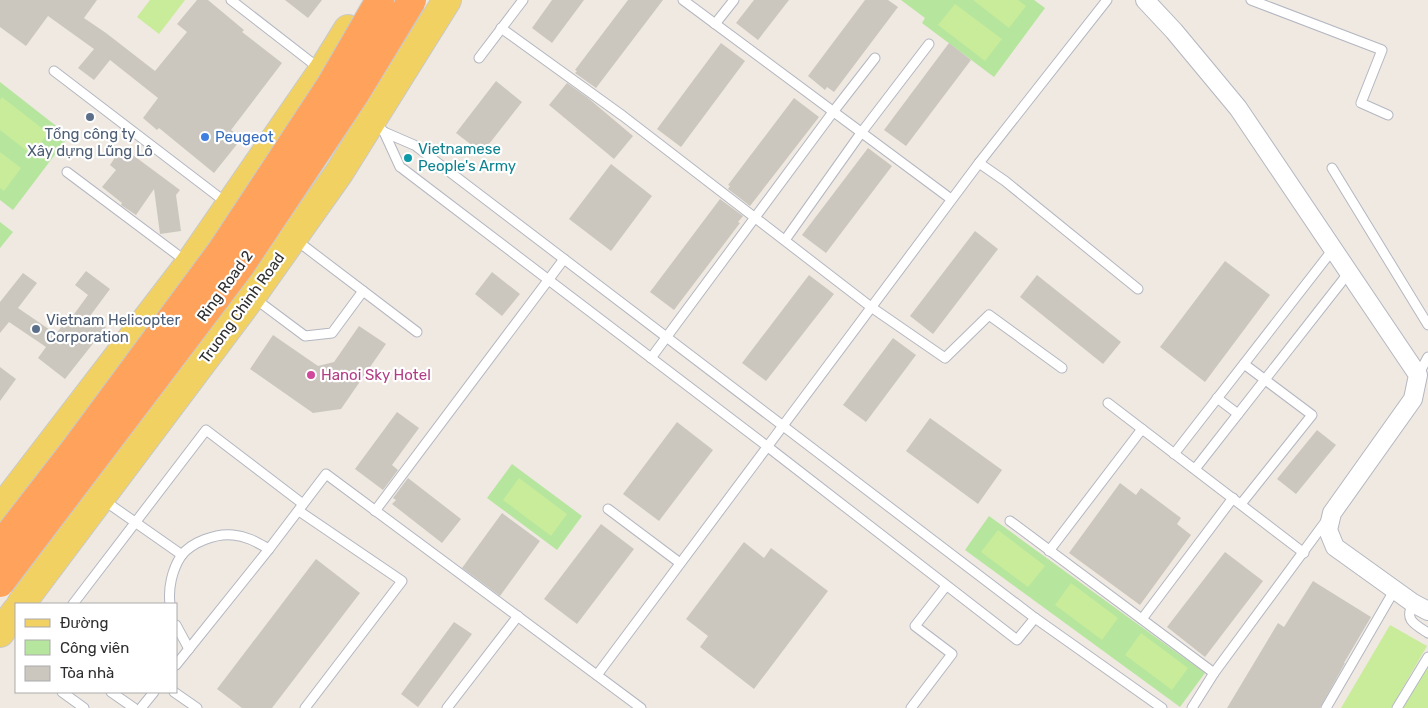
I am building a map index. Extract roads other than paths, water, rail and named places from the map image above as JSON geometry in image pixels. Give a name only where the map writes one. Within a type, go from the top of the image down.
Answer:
[{"type":"highway","name":"Ring Road 2","points":[[0,546],[222,250],[330,86],[380,0]]},
{"type":"highway","name":"Ring Road 2","points":[[0,583],[241,265],[355,94],[412,0]]},
{"type":"main road","points":[[0,510],[189,264],[322,72],[366,0]]},
{"type":"main road","name":"Truong Chinh Road","points":[[22,603],[252,296],[293,237],[378,126],[447,0]]},
{"type":"main road","points":[[322,72],[378,126]]},
{"type":"street","points":[[1145,0],[1174,31],[1238,108],[1418,375],[1413,399],[1332,513],[1328,530],[1335,547],[1421,607]]},
{"type":"lane","points":[[232,0],[322,72]]},
{"type":"lane","points":[[479,58],[523,0]]},
{"type":"lane","points":[[683,0],[951,199]]},
{"type":"lane","points":[[715,24],[734,0]]},
{"type":"lane","points":[[596,675],[979,162],[1107,0]]},
{"type":"lane","points":[[1251,0],[1382,50],[1361,103],[1388,115]]},
{"type":"lane","points":[[1277,10],[1280,0]]},
{"type":"lane","points":[[501,28],[623,116],[871,307],[945,358],[989,315],[1062,368]]},
{"type":"lane","points":[[785,240],[861,133],[929,44]]},
{"type":"lane","points":[[651,358],[875,58]]},
{"type":"lane","points":[[54,71],[230,206]]},
{"type":"lane","points":[[378,126],[415,146],[1035,618],[1162,708]]},
{"type":"lane","points":[[378,126],[401,168],[768,447],[1017,640],[1035,618]]},
{"type":"lane","points":[[979,162],[1138,289]]},
{"type":"lane","points":[[1332,168],[1428,325]]},
{"type":"lane","points":[[67,172],[189,264]]},
{"type":"lane","points":[[293,237],[417,332]]},
{"type":"lane","points":[[1174,454],[1334,248]]},
{"type":"lane","points":[[375,511],[564,259]]},
{"type":"lane","points":[[1194,469],[1350,272]]},
{"type":"lane","points":[[252,296],[305,336],[332,333],[363,291]]},
{"type":"lane","points":[[1418,375],[1428,357]]},
{"type":"lane","points":[[1241,504],[1312,415],[1244,364]]},
{"type":"lane","points":[[1217,398],[1238,414]]},
{"type":"lane","points":[[1108,404],[1304,553]]},
{"type":"lane","points":[[1049,551],[1142,429]]},
{"type":"lane","points":[[74,603],[206,430],[301,507],[402,581],[305,708]]},
{"type":"lane","points":[[178,663],[326,474],[640,708]]},
{"type":"lane","points":[[101,498],[182,555]]},
{"type":"lane","points":[[1142,620],[1233,498]]},
{"type":"lane","points":[[608,509],[680,563]]},
{"type":"lane","points":[[1192,708],[1214,673],[1332,513]]},
{"type":"lane","points":[[1010,521],[1214,673]]},
{"type":"lane","points":[[170,603],[169,592],[173,575],[182,555],[199,542],[214,536],[233,535],[252,539],[269,549]]},
{"type":"lane","points":[[911,708],[952,654],[915,626],[946,586]]},
{"type":"lane","points":[[1326,708],[1395,589]]},
{"type":"lane","points":[[1421,607],[1410,610],[1410,618],[1414,624],[1428,633]]},
{"type":"lane","points":[[447,708],[518,616]]},
{"type":"lane","points":[[178,630],[189,649]]},
{"type":"lane","points":[[1397,708],[1428,657]]},
{"type":"lane","points":[[63,693],[84,708]]},
{"type":"lane","points":[[112,693],[134,708]]},
{"type":"lane","points":[[141,708],[153,693]]},
{"type":"lane","points":[[176,693],[198,708]]},
{"type":"place","name":"Tổng công ty Xây dựng Lũng Lô","points":[[90,117]]},
{"type":"place","name":"Peugeot","points":[[205,137]]},
{"type":"place","name":"Vietnamese People's Army","points":[[408,158]]},
{"type":"place","name":"Vietnam Helicopter Corporation","points":[[36,329]]},
{"type":"place","name":"Hanoi Sky Hotel","points":[[311,375]]}]
